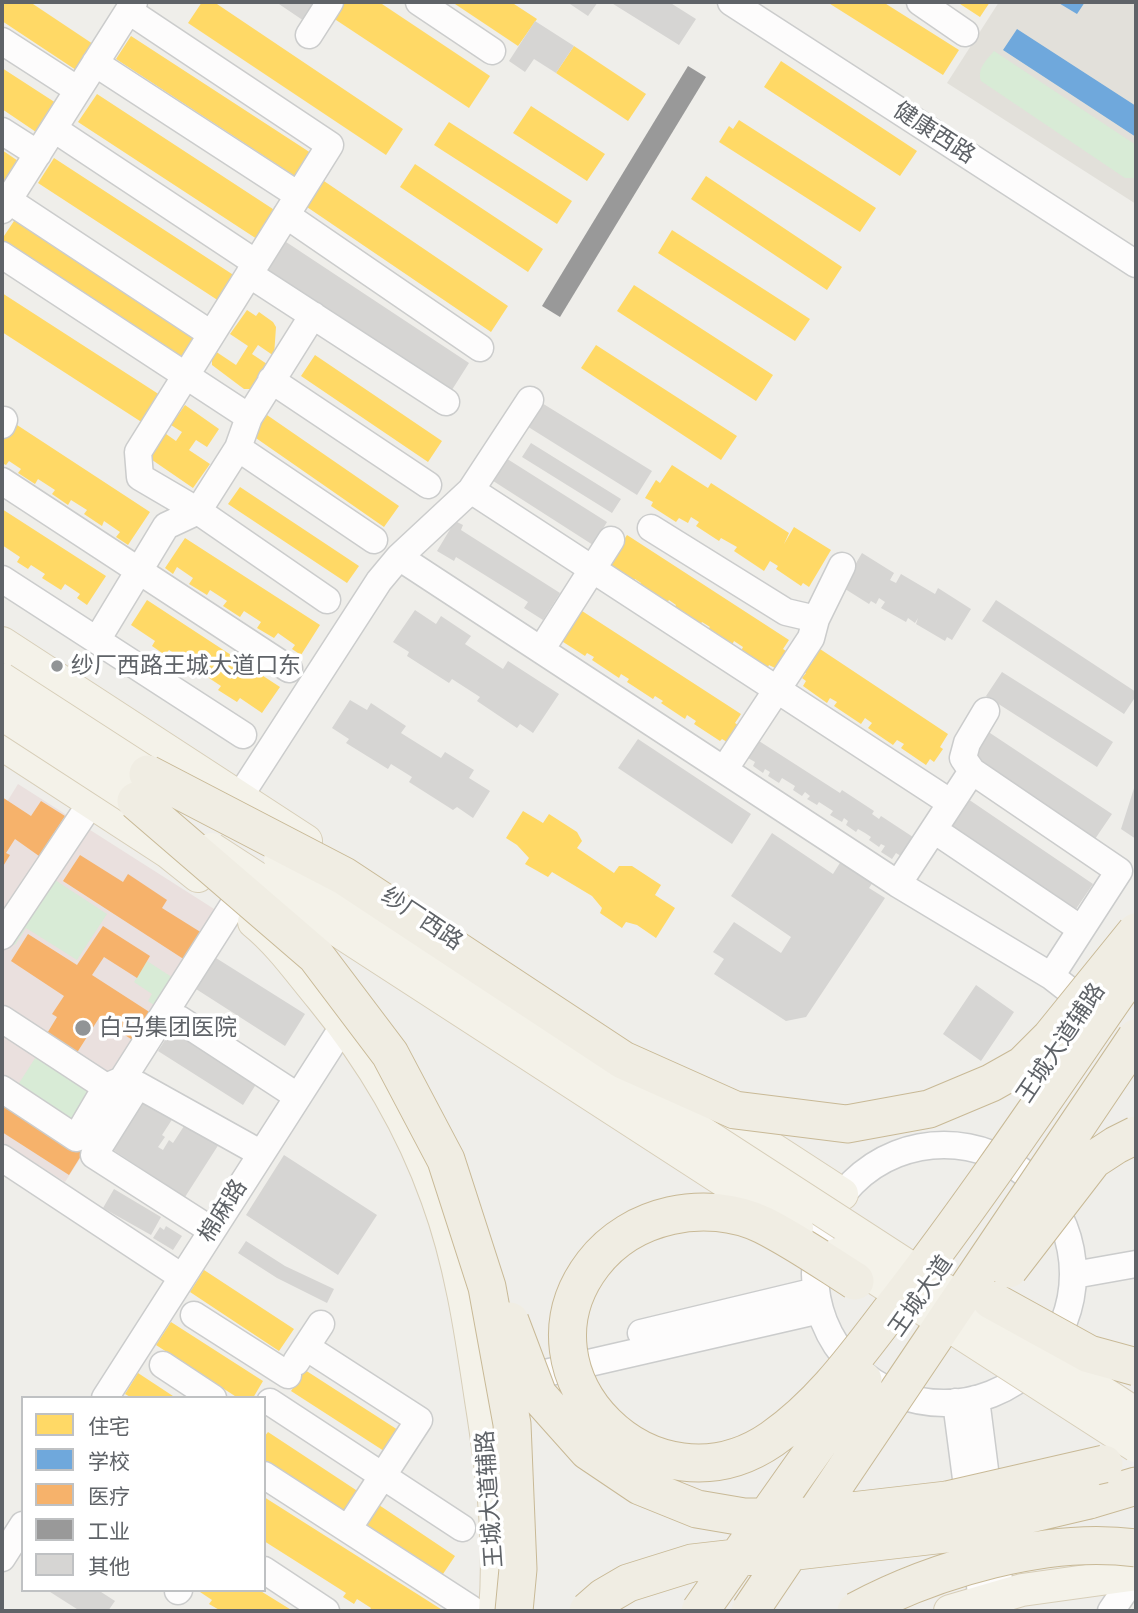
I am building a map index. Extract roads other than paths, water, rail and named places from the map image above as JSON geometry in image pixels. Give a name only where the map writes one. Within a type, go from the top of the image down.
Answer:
[{"type":"highway","points":[[142,787],[344,876],[623,1060],[735,1110],[847,1124],[929,1109],[991,1083],[1024,1065],[1051,1037],[1136,933]]},
{"type":"highway","points":[[142,787],[316,956],[390,1054],[446,1160],[538,1395],[588,1451],[640,1486],[697,1509],[744,1517],[799,1517],[947,1500],[1104,1464],[1136,1454]]},
{"type":"highway","points":[[855,1280],[762,1224],[729,1215],[693,1212],[649,1221],[618,1238],[601,1253],[574,1293],[569,1312],[570,1357],[584,1396],[599,1417],[623,1440],[652,1455],[684,1463],[711,1463],[749,1453],[774,1438],[831,1388],[947,1237],[1136,966]]},
{"type":"highway","name":"王城大道","points":[[700,1611],[923,1295],[1136,976]]},
{"type":"highway","name":"王城大道","points":[[750,1611],[1136,1038]]},
{"type":"highway","points":[[845,1471],[946,1355],[1093,1160],[1115,1144],[1136,1135]]},
{"type":"highway","points":[[446,1160],[487,1287],[512,1424],[518,1569],[514,1611]]},
{"type":"highway","points":[[991,1300],[1090,1354],[1136,1367]]},
{"type":"highway","points":[[588,1611],[604,1597],[628,1583],[692,1563],[945,1534],[1029,1516],[1136,1486]]},
{"type":"highway","points":[[856,1611],[885,1596],[944,1574],[1026,1552],[1070,1546],[1115,1545],[1136,1548]]},
{"type":"main road","name":"纱厂西路","points":[[2,643],[240,796],[422,919],[842,1194]]},
{"type":"main road","points":[[2,679],[142,787],[1136,1446]]},
{"type":"main road","points":[[2,714],[142,787],[673,1113],[991,1300]]},
{"type":"main road","points":[[2,744],[168,852],[234,904],[259,926],[297,967],[344,1025],[382,1083],[423,1160],[452,1247],[478,1380]]},
{"type":"main road","name":"王城大道辅路","points":[[988,1152],[1136,933]]},
{"type":"main road","points":[[1050,1199],[1136,1066]]},
{"type":"main road","points":[[673,1113],[1136,1414]]},
{"type":"main road","points":[[855,1280],[1107,1427]]},
{"type":"main road","name":"王城大道辅路","points":[[478,1380],[491,1463],[495,1538],[483,1610]]},
{"type":"main road","points":[[950,1611],[1022,1590],[1136,1574]]},
{"type":"street","points":[[309,35],[330,2]]},
{"type":"street","points":[[419,2],[492,51]]},
{"type":"street","name":"健康西路","points":[[732,2],[1136,264]]},
{"type":"street","name":"健康西路","points":[[758,2],[1136,248]]},
{"type":"street","points":[[920,2],[965,33]]},
{"type":"street","points":[[212,334],[5,205],[132,6],[330,145],[212,334],[185,376],[138,452],[140,477],[198,511],[327,600]]},
{"type":"street","points":[[2,41],[78,90]]},
{"type":"street","points":[[96,63],[292,205],[480,348]]},
{"type":"street","points":[[54,129],[253,268],[313,315],[446,402]]},
{"type":"street","points":[[2,131],[38,154]]},
{"type":"street","points":[[2,255],[248,417]]},
{"type":"street","points":[[97,640],[166,526],[198,511],[238,448],[248,417],[313,315]]},
{"type":"street","points":[[271,380],[428,485]]},
{"type":"street","points":[[240,796],[379,581],[399,557],[471,490],[530,400]]},
{"type":"street","points":[[238,448],[374,540]]},
{"type":"street","points":[[2,481],[289,669]]},
{"type":"street","points":[[471,490],[951,803]]},
{"type":"street","points":[[651,528],[786,612],[816,619]]},
{"type":"street","points":[[541,650],[611,540]]},
{"type":"street","points":[[399,557],[898,884],[1051,976],[1087,1004]]},
{"type":"street","points":[[724,770],[811,638],[816,619],[842,566]]},
{"type":"street","points":[[2,579],[243,735]]},
{"type":"street","points":[[986,711],[967,743],[963,758],[972,771],[1119,871],[1051,976]]},
{"type":"street","points":[[898,884],[972,771]]},
{"type":"street","points":[[2,936],[91,803]]},
{"type":"street","points":[[934,830],[1081,929]]},
{"type":"street","points":[[2,1089],[76,1138],[106,1087],[122,1080],[234,904]]},
{"type":"street","points":[[2,1019],[106,1087]]},
{"type":"street","points":[[179,1019],[297,1096]]},
{"type":"street","name":"棉麻路","points":[[106,1396],[344,1025]]},
{"type":"street","points":[[211,1230],[94,1155],[138,1084],[260,1153]]},
{"type":"street","points":[[948,1144],[988,1152],[1022,1170],[1050,1199],[1068,1235],[1074,1275],[1069,1309],[1056,1340],[1035,1367],[1007,1387],[966,1401],[912,1399],[872,1380],[840,1350],[818,1301],[816,1256],[825,1224],[842,1194],[872,1166],[908,1149],[948,1144]]},
{"type":"street","points":[[2,1158],[182,1277]]},
{"type":"street","points":[[1074,1275],[1136,1264]]},
{"type":"street","points":[[478,1380],[818,1301]]},
{"type":"street","points":[[194,1315],[288,1375]]},
{"type":"street","points":[[321,1324],[267,1406],[383,1475],[462,1528]]},
{"type":"street","points":[[306,1347],[419,1420],[348,1529]]},
{"type":"street","points":[[163,1366],[209,1396]]},
{"type":"street","points":[[966,1401],[992,1598]]},
{"type":"street","points":[[266,1476],[483,1610]]},
{"type":"street","points":[[2,1558],[21,1528]]},
{"type":"street","points":[[266,1571],[326,1611]]},
{"type":"street","points":[[1111,1611],[1136,1574]]},
{"type":"place","name":"纱厂西路王城大道口东","points":[[57,666]]},
{"type":"place","name":"白马集团医院","points":[[83,1028]]}]
